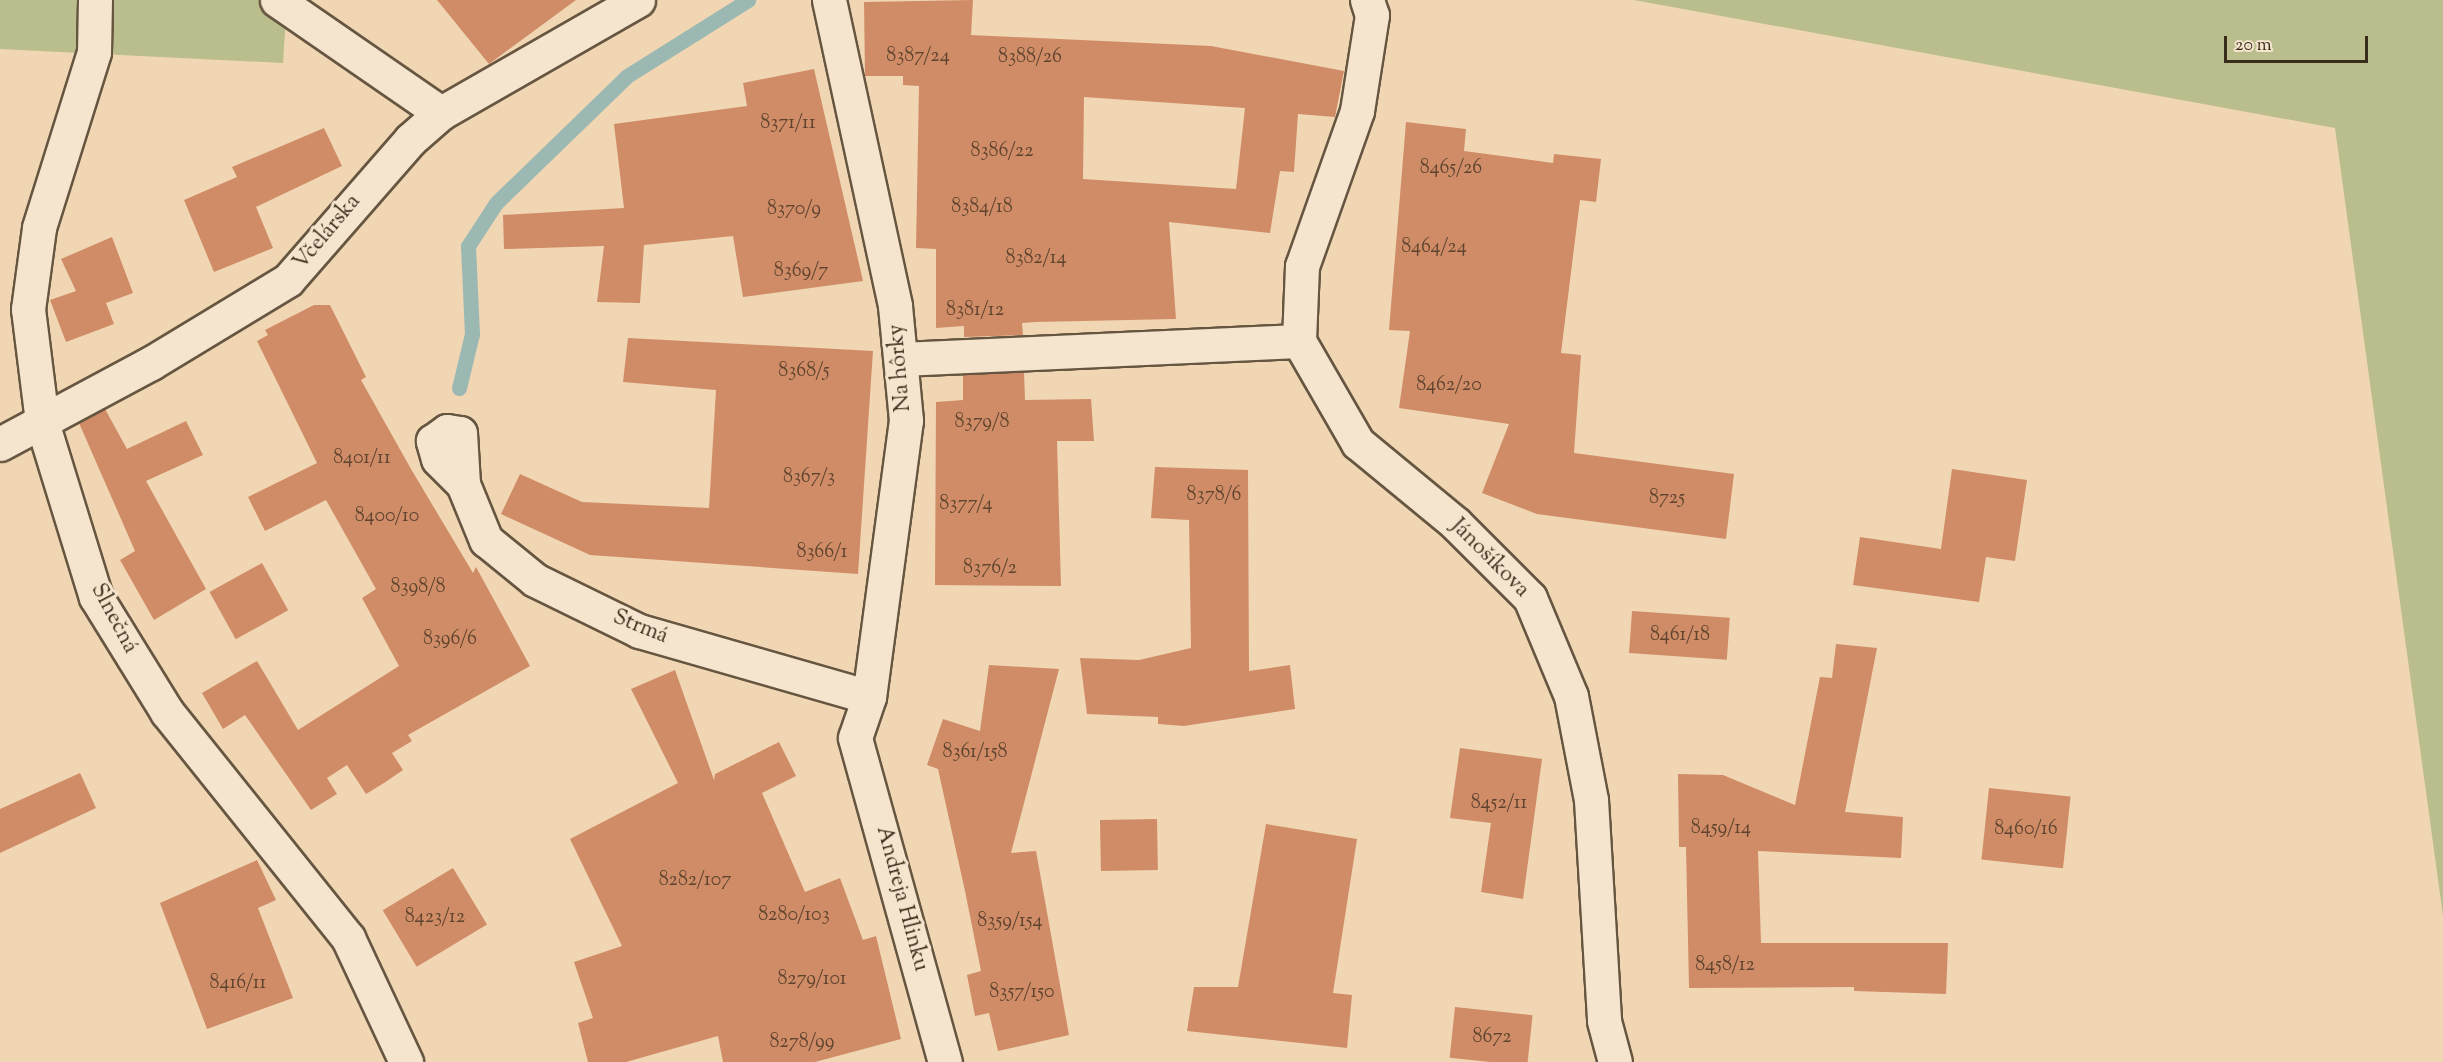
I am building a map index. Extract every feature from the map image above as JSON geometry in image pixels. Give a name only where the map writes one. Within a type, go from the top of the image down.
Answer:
[{"type":"street","name":"Slnečná","points":[[95,0],[94,52],[39,228],[28,309],[42,422],[96,597],[167,712],[348,938],[406,1062]]},
{"type":"street","points":[[277,0],[441,113]]},
{"type":"street","name":"Včelárska","points":[[0,444],[288,280],[394,157],[441,113],[638,0]]},
{"type":"street","name":"Na hôrky","points":[[829,0],[858,122],[901,359],[906,420],[869,697],[855,738]]},
{"type":"street","points":[[901,359],[1299,341],[1302,266],[1357,111],[1372,15],[1367,0]]},
{"type":"street","name":"Jánošíkova","points":[[1299,341],[1358,443],[1455,523],[1530,597],[1571,696],[1592,800],[1604,1021],[1615,1062]]},
{"type":"street","name":"Strmá","points":[[463,484],[486,540],[535,580],[639,631],[869,697]]},
{"type":"street","name":"Andreja Hlinku","points":[[855,738],[945,1062]]},
{"type":"green space","points":[[0,0],[287,0],[283,63],[0,49]]},
{"type":"green space","points":[[1634,0],[2443,0],[2443,916],[2335,128]]},
{"type":"building","points":[[437,0],[576,0],[489,64]]},
{"type":"building","points":[[973,0],[971,35],[1211,46],[1344,71],[1335,117],[1298,114],[1294,172],[1280,171],[1270,233],[1169,222],[1176,319],[1022,323],[1023,335],[964,337],[964,326],[936,328],[936,249],[916,248],[919,86],[903,85],[903,76],[865,76],[864,2]],"holes":[[[1084,97],[1245,108],[1236,189],[1083,179]]]},
{"type":"building","points":[[814,69],[863,281],[743,297],[733,236],[644,245],[640,303],[597,302],[604,246],[504,249],[503,215],[624,208],[614,124],[747,106],[743,83]]},
{"type":"building","points":[[1406,122],[1466,129],[1464,151],[1553,163],[1554,154],[1601,159],[1596,202],[1580,200],[1561,353],[1581,355],[1574,453],[1734,474],[1726,539],[1537,514],[1482,493],[1509,424],[1399,408],[1410,331],[1389,330]]},
{"type":"building","points":[[324,128],[342,166],[256,207],[273,248],[214,272],[184,200],[237,177],[232,167]]},
{"type":"building","points":[[112,237],[133,293],[106,303],[114,324],[66,342],[50,300],[76,291],[61,259]]},
{"type":"building","points":[[314,305],[330,305],[366,377],[361,380],[473,573],[476,567],[530,666],[408,735],[412,741],[392,753],[403,770],[366,794],[347,765],[327,778],[337,794],[311,810],[245,715],[223,729],[202,693],[257,661],[298,730],[399,666],[362,598],[376,589],[326,500],[265,531],[248,497],[317,463],[257,341],[268,335],[265,330]]},
{"type":"building","points":[[628,338],[873,351],[858,574],[590,555],[501,514],[520,474],[582,502],[709,508],[716,390],[623,382]]},
{"type":"building","points":[[1024,372],[1025,400],[1091,399],[1094,441],[1057,441],[1061,586],[935,585],[936,402],[963,400],[963,375]]},
{"type":"building","points":[[105,409],[127,449],[186,421],[203,455],[146,481],[206,589],[154,620],[120,560],[135,551],[79,423]]},
{"type":"building","points":[[1155,467],[1248,470],[1249,671],[1290,665],[1295,709],[1184,726],[1158,724],[1158,717],[1087,714],[1080,658],[1139,660],[1191,648],[1189,520],[1151,518]]},
{"type":"building","points":[[1952,469],[2027,480],[2015,561],[1986,557],[1979,602],[1853,585],[1860,537],[1941,549]]},
{"type":"building","points":[[262,563],[288,610],[236,639],[210,592]]},
{"type":"building","points":[[1632,611],[1730,618],[1727,660],[1629,653]]},
{"type":"building","points":[[1836,644],[1877,648],[1845,812],[1903,817],[1901,858],[1758,851],[1761,943],[1948,943],[1946,994],[1854,991],[1854,987],[1689,988],[1686,847],[1679,847],[1678,774],[1723,775],[1795,805],[1820,677],[1832,678]]},
{"type":"building","points":[[989,665],[1059,669],[1011,853],[1036,851],[1069,1035],[998,1051],[989,1013],[975,1016],[967,975],[981,971],[938,769],[927,765],[943,719],[980,731]]},
{"type":"building","points":[[675,670],[714,780],[715,774],[779,742],[796,776],[762,793],[805,892],[840,878],[863,940],[876,936],[901,1039],[815,1062],[723,1062],[718,1036],[626,1062],[588,1062],[578,1023],[593,1018],[574,962],[622,946],[570,839],[678,783],[631,689]]},
{"type":"building","points":[[1460,748],[1542,759],[1523,899],[1481,892],[1491,823],[1450,818]]},
{"type":"building","points":[[80,773],[96,808],[0,853],[0,809]]},
{"type":"building","points":[[1989,788],[2071,797],[2063,868],[1981,860]]},
{"type":"building","points":[[1157,819],[1158,870],[1101,871],[1100,820]]},
{"type":"building","points":[[1266,824],[1357,839],[1333,993],[1352,995],[1347,1048],[1187,1031],[1194,987],[1238,987]]},
{"type":"building","points":[[257,860],[276,900],[258,908],[293,998],[207,1029],[160,903]]},
{"type":"building","points":[[453,868],[487,925],[417,967],[383,910]]},
{"type":"building","points":[[1455,1007],[1533,1015],[1528,1062],[1490,1062],[1450,1058]]},
{"type":"waterway","points":[[459,388],[472,334],[468,246],[496,203],[627,76],[748,0]]}]
